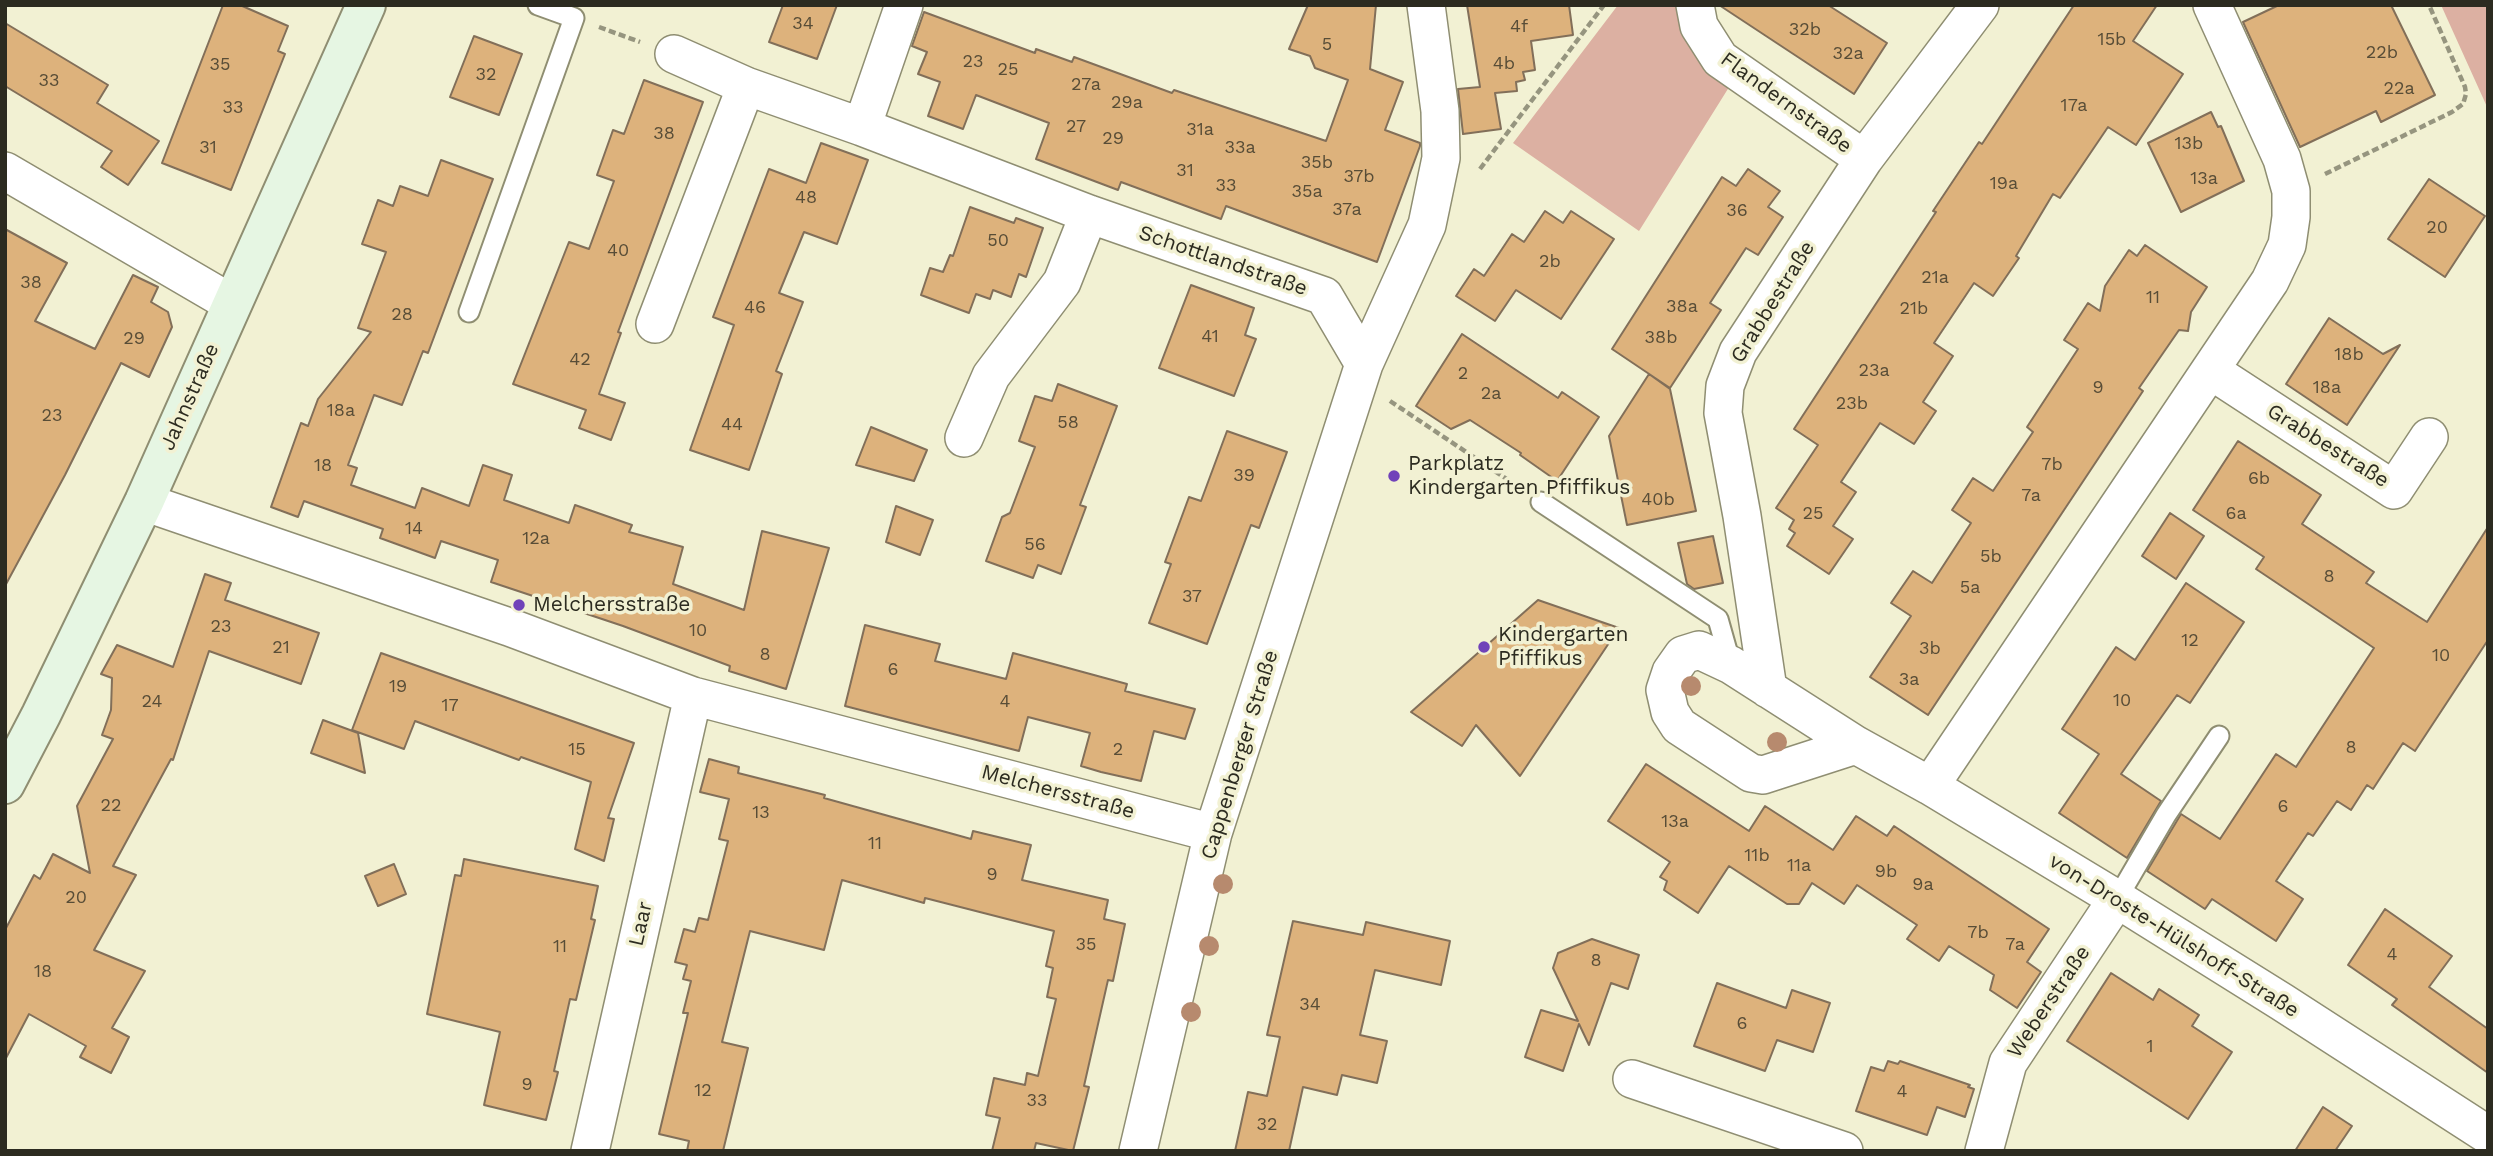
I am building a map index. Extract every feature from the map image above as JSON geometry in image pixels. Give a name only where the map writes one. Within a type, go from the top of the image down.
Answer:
[{"type":"street","name":"Jahnstraße","points":[[5,784],[144,502],[366,5]]},
{"type":"street","points":[[862,127],[904,5]]},
{"type":"street","points":[[1364,365],[1427,225],[1441,158],[1440,111],[1426,5]]},
{"type":"street","name":"Flandernstraße","points":[[1695,5],[1699,26],[1720,59],[1864,159]]},
{"type":"street","name":"Grabbestraße","points":[[1768,690],[1742,516],[1723,413],[1725,386],[1738,352],[1864,159],[1980,5]]},
{"type":"street","points":[[1930,786],[2270,281],[2287,245],[2291,191],[2283,159],[2212,5]]},
{"type":"street","name":"Schottlandstraße","points":[[674,54],[746,86],[862,127],[1089,214],[1324,296],[1364,365]]},
{"type":"street","points":[[655,324],[746,86]]},
{"type":"street","points":[[5,171],[232,303]]},
{"type":"street","points":[[964,438],[991,376],[1062,282],[1089,214]]},
{"type":"street","name":"Cappenberger Straße","points":[[1138,1151],[1213,833],[1364,365]]},
{"type":"street","name":"Grabbestraße","points":[[2210,370],[2393,490],[2429,437]]},
{"type":"street","name":"Melchersstraße","points":[[144,502],[497,623],[693,696],[1213,833]]},
{"type":"street","name":"von-Droste-Hülshoff-Straße","points":[[1856,745],[1763,775],[1751,773],[1679,726],[1670,712],[1665,690],[1671,672],[1683,655],[1699,650],[1731,665],[1856,745],[1930,786],[2117,899],[2488,1135]]},
{"type":"street","name":"Laar","points":[[590,1151],[693,696]]},
{"type":"street","name":"Weberstraße","points":[[1984,1151],[2008,1063],[2117,899]]},
{"type":"street","points":[[1632,1079],[1844,1151]]},
{"type":"lane","points":[[469,312],[574,18],[538,5]]},
{"type":"lane","points":[[1541,502],[1718,619],[1731,665]]},
{"type":"lane","points":[[2117,899],[2166,815],[2219,736]]},
{"type":"path","points":[[1475,176],[1604,5]]},
{"type":"path","points":[[2291,191],[2452,112],[2463,104],[2465,87],[2429,5]]},
{"type":"path","points":[[574,18],[674,54]]},
{"type":"path","points":[[1364,365],[1391,402],[1541,502]]},
{"type":"shaded area","points":[[1618,5],[1676,5],[1683,27],[1731,84],[1639,231],[1513,143]]},
{"type":"shaded area","points":[[2441,5],[2488,5],[2488,109]]},
{"type":"building","points":[[223,5],[240,5],[288,26],[278,51],[285,54],[231,190],[162,163]]},
{"type":"building","points":[[783,5],[837,5],[817,59],[769,42]]},
{"type":"building","points":[[1308,5],[1376,5],[1370,69],[1403,82],[1385,130],[1420,143],[1377,262],[1226,206],[1221,219],[1121,182],[1118,190],[1036,159],[1049,123],[976,95],[963,129],[928,116],[940,82],[918,74],[927,52],[912,46],[924,12],[1035,53],[1036,49],[1072,62],[1074,57],[1172,93],[1174,90],[1326,141],[1348,80],[1315,68],[1310,56],[1289,49]]},
{"type":"building","points":[[1467,5],[1569,5],[1573,35],[1531,41],[1535,70],[1523,72],[1525,80],[1516,82],[1517,91],[1495,93],[1501,129],[1463,134],[1458,89],[1480,87]]},
{"type":"building","points":[[1719,5],[1828,5],[1887,43],[1854,94]]},
{"type":"building","points":[[2074,5],[2157,5],[2133,41],[2183,74],[2136,145],[2108,127],[2060,198],[2053,194],[2016,256],[2019,258],[1993,296],[1974,283],[1934,343],[1953,356],[1923,402],[1936,411],[1914,444],[1880,423],[1841,482],[1856,492],[1833,526],[1853,539],[1829,574],[1787,546],[1795,533],[1789,529],[1794,520],[1776,508],[1818,445],[1794,429],[1936,212],[1933,211],[1979,142],[1982,144]]},
{"type":"building","points":[[2279,5],[2391,5],[2435,95],[2381,122],[2376,111],[2300,147],[2243,22]]},
{"type":"building","points":[[5,23],[108,85],[97,103],[159,141],[128,185],[101,167],[112,151],[5,86]]},
{"type":"building","points":[[474,36],[522,54],[499,115],[450,97]]},
{"type":"building","points":[[644,80],[703,102],[618,332],[621,333],[599,394],[625,403],[611,440],[579,428],[586,410],[513,384],[569,242],[589,249],[614,181],[597,175],[613,130],[624,134]]},
{"type":"building","points":[[2211,112],[2218,127],[2221,126],[2244,181],[2181,212],[2148,143]]},
{"type":"building","points":[[821,143],[868,160],[837,244],[804,232],[779,293],[803,302],[776,371],[782,374],[749,470],[690,450],[734,325],[713,317],[769,169],[806,183]]},
{"type":"building","points":[[441,160],[493,179],[428,353],[423,351],[402,405],[374,395],[348,465],[357,468],[351,485],[415,508],[422,488],[469,506],[483,465],[512,475],[504,500],[569,523],[575,505],[632,525],[629,532],[683,547],[673,584],[744,610],[762,531],[829,548],[786,689],[729,671],[730,666],[623,626],[491,582],[498,560],[441,541],[435,558],[380,538],[383,529],[304,501],[298,517],[271,507],[301,423],[308,426],[318,399],[371,332],[358,328],[386,252],[362,244],[378,200],[393,206],[400,186],[428,196]]},
{"type":"building","points":[[1748,169],[1780,191],[1768,207],[1783,217],[1758,255],[1746,248],[1710,303],[1721,310],[1670,388],[1612,349],[1722,177],[1736,186]]},
{"type":"building","points":[[2429,179],[2485,216],[2445,277],[2388,239]]},
{"type":"building","points":[[970,207],[1014,223],[1016,218],[1043,228],[1026,277],[1019,274],[1011,297],[993,290],[990,299],[976,294],[969,313],[921,295],[930,268],[943,272],[950,255],[953,256]]},
{"type":"building","points":[[1545,211],[1563,223],[1571,211],[1614,239],[1561,319],[1516,290],[1495,321],[1456,296],[1474,269],[1484,276],[1512,234],[1524,242]]},
{"type":"building","points":[[5,229],[67,263],[35,321],[95,349],[133,275],[158,287],[151,302],[168,312],[172,327],[149,377],[121,363],[5,586]]},
{"type":"building","points":[[2145,245],[2207,287],[2191,312],[2188,331],[2179,330],[2139,388],[2143,391],[1928,715],[1870,677],[1911,616],[1891,603],[1913,571],[1932,583],[1971,523],[1952,510],[1973,478],[1993,491],[2033,432],[2027,427],[2078,349],[2064,340],[2088,303],[2100,311],[2105,286],[2129,250],[2137,256]]},
{"type":"building","points":[[1191,285],[1254,308],[1245,335],[1256,339],[1234,396],[1159,368]]},
{"type":"building","points":[[2329,318],[2383,354],[2400,345],[2347,425],[2286,384]]},
{"type":"building","points":[[1462,334],[1558,398],[1562,392],[1599,417],[1557,481],[1520,455],[1521,453],[1470,420],[1451,429],[1416,406]]},
{"type":"building","points":[[1649,374],[1670,389],[1696,511],[1627,525],[1609,436]]},
{"type":"building","points":[[1058,384],[1117,406],[1080,505],[1086,507],[1061,574],[1038,565],[1033,578],[986,561],[1002,517],[1010,513],[1035,447],[1019,441],[1035,396],[1052,401]]},
{"type":"building","points":[[871,427],[927,450],[914,481],[856,465]]},
{"type":"building","points":[[1227,431],[1287,452],[1259,528],[1251,525],[1207,644],[1149,623],[1171,564],[1165,562],[1189,497],[1201,501]]},
{"type":"building","points":[[2238,441],[2321,495],[2302,524],[2374,572],[2366,583],[2427,622],[2488,527],[2488,640],[2415,751],[2403,743],[2373,789],[2367,785],[2351,810],[2337,801],[2313,836],[2308,833],[2276,881],[2303,899],[2276,941],[2212,899],[2205,909],[2147,871],[2181,814],[2220,839],[2276,754],[2296,767],[2374,648],[2256,569],[2264,557],[2193,510]]},
{"type":"building","points":[[896,506],[933,520],[920,555],[886,542]]},
{"type":"building","points":[[2170,513],[2204,536],[2176,579],[2142,556]]},
{"type":"building","points":[[1713,536],[1723,583],[1694,589],[1687,584],[1678,543]]},
{"type":"building","points":[[205,574],[231,583],[225,600],[319,633],[301,684],[209,651],[173,760],[171,759],[113,866],[136,875],[94,950],[145,971],[112,1028],[129,1037],[111,1073],[80,1057],[86,1046],[29,1014],[5,1060],[5,930],[34,875],[40,879],[53,854],[90,873],[77,806],[113,739],[102,735],[111,710],[112,678],[101,674],[117,645],[173,667]]},
{"type":"building","points":[[2186,583],[2244,622],[2190,703],[2177,695],[2121,774],[2161,801],[2127,858],[2059,813],[2099,754],[2062,729],[2116,647],[2135,660]]},
{"type":"building","points":[[1538,600],[1619,628],[1520,776],[1476,725],[1462,746],[1411,712]]},
{"type":"building","points":[[865,625],[940,644],[935,661],[1006,679],[1013,653],[1127,684],[1125,691],[1195,709],[1185,739],[1154,731],[1141,781],[1101,772],[1081,766],[1090,733],[1028,717],[1019,751],[845,706]]},
{"type":"building","points":[[381,653],[634,743],[608,818],[614,819],[604,861],[575,849],[591,782],[521,757],[519,760],[415,721],[404,749],[352,730]]},
{"type":"building","points":[[323,720],[358,733],[365,773],[311,753]]},
{"type":"building","points":[[709,759],[739,767],[738,773],[825,795],[824,798],[971,839],[973,831],[1031,845],[1022,880],[1108,900],[1104,919],[1125,924],[1113,981],[1108,980],[1084,1086],[1089,1087],[1073,1151],[1036,1143],[1034,1151],[992,1151],[1000,1118],[986,1115],[994,1078],[1025,1085],[1027,1073],[1038,1076],[1056,999],[1047,997],[1053,968],[1046,966],[1054,931],[925,898],[924,903],[842,880],[824,950],[750,931],[722,1042],[748,1048],[723,1151],[687,1151],[689,1141],[659,1134],[688,1013],[683,1013],[691,981],[683,979],[687,965],[675,962],[684,929],[695,932],[699,918],[708,920],[728,841],[719,839],[729,799],[700,792]]},
{"type":"building","points":[[1646,764],[1749,831],[1765,806],[1833,850],[1856,816],[1887,836],[1894,826],[2049,929],[2027,962],[2041,972],[2017,1008],[1990,990],[1994,975],[1949,946],[1939,961],[1907,939],[1917,925],[1857,885],[1844,904],[1812,883],[1799,904],[1787,904],[1729,866],[1698,913],[1664,890],[1667,881],[1660,877],[1670,862],[1608,821]]},
{"type":"building","points":[[464,859],[598,886],[591,919],[595,920],[576,1000],[570,999],[554,1071],[558,1072],[546,1120],[484,1105],[500,1032],[427,1014],[455,875],[461,876]]},
{"type":"building","points":[[394,864],[406,894],[378,906],[365,876]]},
{"type":"building","points":[[2385,909],[2452,956],[2429,987],[2488,1029],[2488,1073],[2392,1005],[2397,999],[2348,965]]},
{"type":"building","points":[[1293,921],[1363,935],[1366,922],[1450,941],[1441,985],[1375,970],[1360,1035],[1387,1041],[1377,1083],[1342,1075],[1337,1095],[1303,1087],[1289,1151],[1235,1151],[1248,1092],[1267,1096],[1280,1037],[1267,1035]]},
{"type":"building","points":[[1592,939],[1639,955],[1628,989],[1611,983],[1589,1045],[1579,1024],[1563,1071],[1525,1057],[1541,1010],[1578,1021],[1553,968],[1558,953]]},
{"type":"building","points":[[2111,973],[2153,1000],[2159,989],[2199,1015],[2192,1026],[2232,1052],[2188,1119],[2067,1041]]},
{"type":"building","points":[[1717,983],[1786,1008],[1792,990],[1830,1003],[1813,1052],[1777,1040],[1765,1071],[1694,1046]]},
{"type":"building","points":[[1888,1061],[1898,1064],[1900,1061],[1970,1085],[1968,1087],[1974,1089],[1965,1117],[1937,1107],[1927,1135],[1856,1111],[1871,1067],[1884,1071]]},
{"type":"building","points":[[2323,1107],[2352,1126],[2335,1151],[2295,1151]]},
{"type":"place","name":"Parkplatz Kindergarten Pfiffikus","points":[[1394,476]]},
{"type":"place","name":"Melchersstraße","points":[[519,605]]},
{"type":"place","name":"Kindergarten Pfiffikus","points":[[1484,647]]}]
